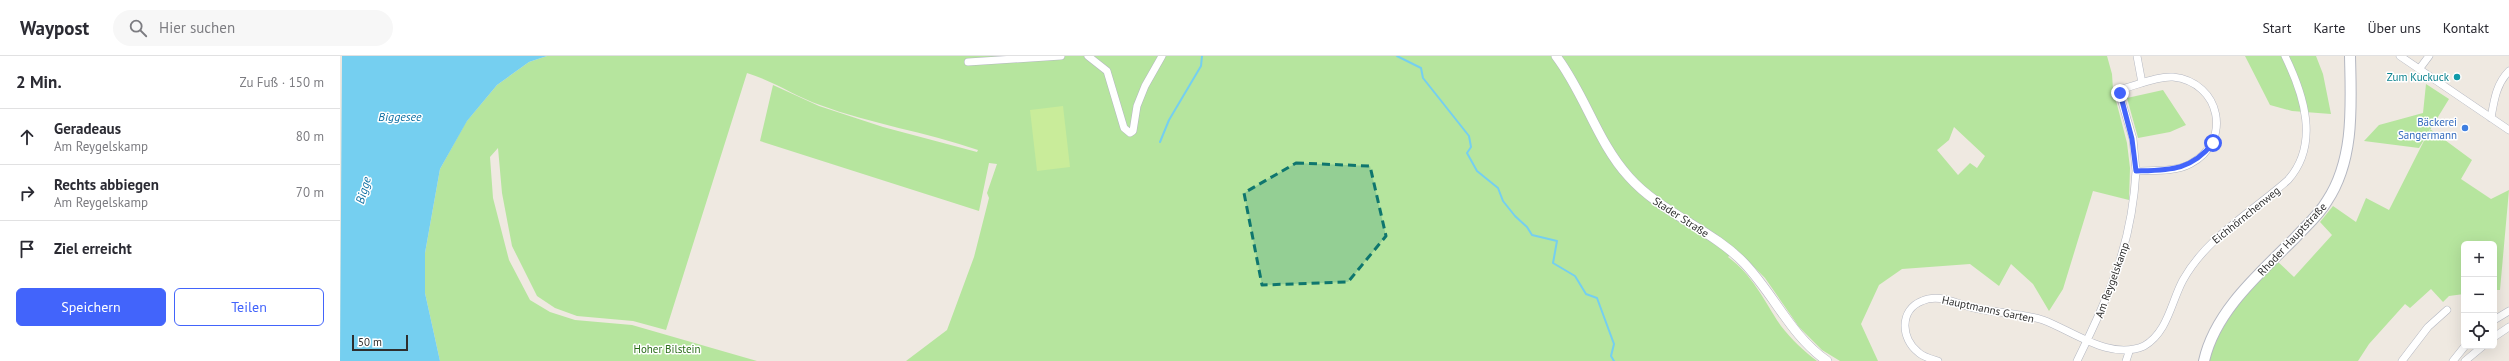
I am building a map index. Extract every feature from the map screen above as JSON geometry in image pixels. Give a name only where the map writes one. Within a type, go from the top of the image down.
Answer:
[{"type":"main road","name":"Rhoder Hauptstraße","points":[[2204,361],[2213,334],[2242,293],[2315,218],[2328,201],[2341,172],[2348,146],[2351,115],[2350,56]]},
{"type":"street","points":[[968,62],[1061,56]]},
{"type":"street","points":[[1088,56],[1107,71],[1124,128],[1130,133],[1134,131],[1138,106],[1145,86],[1162,56]]},
{"type":"street","name":"Stader Straße","points":[[1556,56],[1578,89],[1611,154],[1630,178],[1660,204],[1733,252],[1759,281],[1797,334],[1827,361]]},
{"type":"street","points":[[2137,56],[2142,83]]},
{"type":"street","name":"Eichhörnchenweg","points":[[2129,352],[2144,347],[2158,333],[2170,314],[2183,280],[2200,254],[2217,237],[2288,180],[2297,168],[2304,147],[2306,113],[2298,83],[2285,56]]},
{"type":"street","points":[[2400,56],[2420,68],[2509,130]]},
{"type":"street","points":[[2420,68],[2429,56]]},
{"type":"street","points":[[2491,118],[2496,92],[2503,77],[2509,71]]},
{"type":"street","name":"Am Reygelskamp","points":[[2077,361],[2104,306],[2124,252],[2135,200],[2136,171],[2132,139],[2120,93],[2122,89],[2172,77],[2190,81],[2204,90],[2212,101],[2217,122],[2213,143],[2198,159],[2180,168],[2136,171]]},
{"type":"street","name":"Hauptmanns Garten","points":[[1938,361],[1918,353],[1908,340],[1904,330],[1908,312],[1918,302],[1930,297],[1973,308],[2043,320],[2086,342]]},
{"type":"street","points":[[2402,361],[2428,327],[2447,310]]},
{"type":"street","points":[[2497,318],[2509,311]]},
{"type":"street","points":[[2497,335],[2509,327]]},
{"type":"street","points":[[2086,342],[2115,351],[2129,352],[2126,361]]},
{"type":"street","points":[[2453,361],[2463,349]]},
{"type":"street","points":[[2465,361],[2479,349]]},
{"type":"highlighted area","points":[[1296,163],[1370,166],[1386,236],[1348,282],[1262,285],[1244,193]]},
{"type":"green space","name":"Hoher Bilstein","points":[[547,56],[2107,56],[2112,74],[2113,89],[2127,143],[2130,168],[2129,200],[2093,191],[2063,289],[2049,311],[2033,284],[2011,264],[1999,286],[1970,264],[1902,269],[1879,285],[1861,324],[1878,361],[1840,361],[1822,350],[1799,327],[1765,278],[1736,249],[1728,257],[1737,264],[1758,289],[1785,331],[1798,345],[1817,361],[906,361],[947,330],[974,257],[989,198],[987,193],[997,164],[989,163],[979,211],[760,141],[773,85],[819,106],[883,127],[977,152],[978,150],[939,138],[839,112],[747,73],[666,330],[633,321],[577,316],[555,308],[537,296],[512,246],[502,193],[498,148],[490,157],[493,198],[509,260],[530,300],[550,312],[575,320],[632,325],[757,361],[440,361],[425,293],[425,253],[440,169],[466,122],[497,85],[529,62]],"holes":[[[1954,127],[1985,156],[1977,168],[1970,163],[1958,175],[1937,150],[1949,140]]]},
{"type":"green space","points":[[2245,56],[2316,56],[2323,74],[2331,114],[2292,111],[2270,105]]},
{"type":"green space","points":[[2426,84],[2449,99],[2419,148],[2364,141],[2379,125],[2423,113]]},
{"type":"green space","points":[[2163,90],[2186,125],[2170,132],[2138,138],[2127,98]]},
{"type":"green space","points":[[1063,106],[1070,167],[1037,171],[1030,110]]},
{"type":"green space","points":[[2430,129],[2472,160],[2461,179],[2491,199],[2509,190],[2500,290],[2497,290],[2497,241],[2461,241],[2461,294],[2449,296],[2443,302],[2431,289],[2410,308],[2405,304],[2369,344],[2358,361],[2208,361],[2220,332],[2236,307],[2277,261],[2294,277],[2332,235],[2320,222],[2333,206],[2356,222],[2366,198],[2389,210]]},
{"type":"water","name":"Biggesee","points":[[342,56],[547,56],[529,62],[497,85],[467,121],[440,169],[425,253],[425,293],[440,361],[340,361]]},
{"type":"waterway","points":[[1160,142],[1169,120],[1201,66],[1202,56]]},
{"type":"waterway","points":[[1397,56],[1421,68],[1423,78],[1469,136],[1471,147],[1467,153],[1477,171],[1498,188],[1503,201],[1515,216],[1527,227],[1532,235],[1557,241],[1553,263],[1575,276],[1586,294],[1597,298],[1614,344],[1611,356],[1614,361]]},
{"type":"place","name":"Zum Kuckuck","points":[[2457,77]]},
{"type":"place","name":"Bäckerei Sangermann","points":[[2465,128]]},
{"type":"route","points":[[2120,93],[2132,139],[2136,171],[2180,168],[2202,156],[2213,143]]},
{"type":"water label","name":"Bigge","points":[[363,190]]}]
